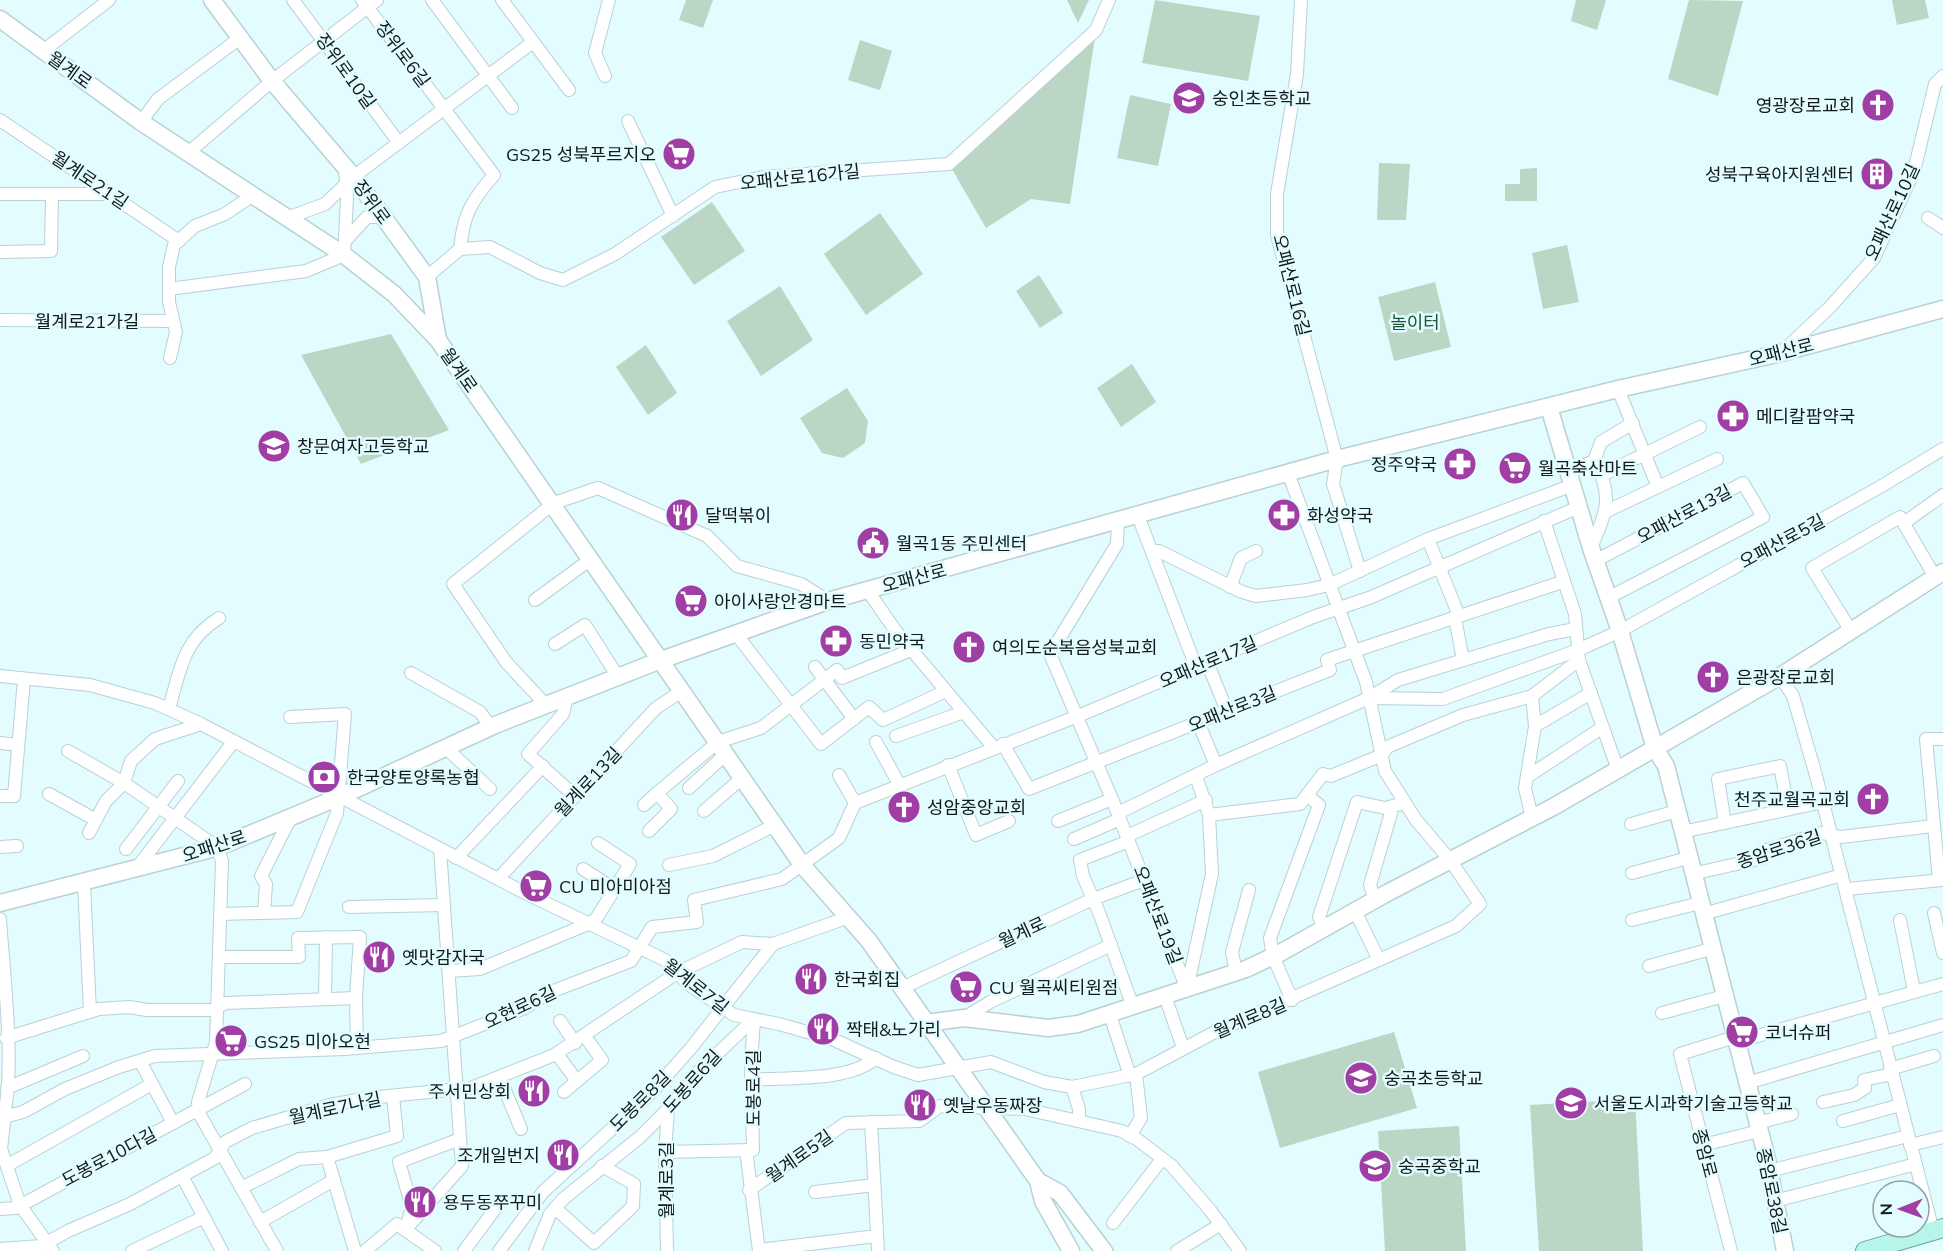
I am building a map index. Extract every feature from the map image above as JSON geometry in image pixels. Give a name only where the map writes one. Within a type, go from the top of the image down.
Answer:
[{"type":"main road","points":[[1865,1251],[1938,1230]]},
{"type":"street","points":[[44,51],[109,0]]},
{"type":"street","name":"장위로","points":[[212,0],[272,81],[383,217],[427,277],[438,339]]},
{"type":"street","name":"장위로10길","points":[[293,0],[399,142]]},
{"type":"street","points":[[432,0],[512,108]]},
{"type":"street","points":[[502,0],[569,90]]},
{"type":"street","points":[[605,76],[595,53],[609,0]]},
{"type":"street","name":"오패산로16가길","points":[[460,249],[489,247],[540,273],[563,280],[615,254],[715,187],[763,177],[948,164],[1096,30],[1108,0]]},
{"type":"street","name":"오패산로16길","points":[[1301,0],[1297,74],[1278,194],[1277,235],[1337,459]]},
{"type":"street","points":[[188,153],[369,2]]},
{"type":"street","name":"장위로6길","points":[[369,2],[494,176],[477,195],[462,223],[460,249]]},
{"type":"street","name":"월계로","points":[[0,19],[141,122],[252,196],[287,218],[345,247],[438,339],[554,503],[803,866],[869,941],[959,1067],[1038,1181],[1043,1201],[1071,1251]]},
{"type":"street","points":[[141,122],[158,99],[240,38]]},
{"type":"street","points":[[287,218],[325,204],[348,176],[399,142],[533,42]]},
{"type":"street","name":"오패산로10길","points":[[1781,353],[1829,308],[1874,258],[1914,171],[1935,84],[1943,75]]},
{"type":"street","name":"월계로21길","points":[[0,120],[179,241]]},
{"type":"street","points":[[628,121],[673,216]]},
{"type":"street","points":[[345,247],[348,176]]},
{"type":"street","points":[[0,194],[110,194]]},
{"type":"street","points":[[0,252],[51,251],[52,194]]},
{"type":"street","points":[[170,358],[176,332],[169,289],[169,267],[174,245],[195,226],[225,214],[252,196]]},
{"type":"street","points":[[169,289],[306,271],[345,247],[367,217],[383,217]]},
{"type":"street","points":[[1928,218],[1943,228]]},
{"type":"street","points":[[427,277],[460,249]]},
{"type":"street","name":"오패산로","points":[[0,903],[84,884],[217,847],[339,797],[491,727],[661,660],[828,601],[1118,522],[1337,459],[1618,388],[1781,353],[1943,309]]},
{"type":"street","name":"월계로21가길","points":[[0,320],[174,321]]},
{"type":"street","points":[[1618,388],[1658,487]]},
{"type":"street","points":[[1549,407],[1593,555],[1620,631],[1655,748]]},
{"type":"street","points":[[1152,551],[1159,550],[1230,587],[1256,596],[1329,585],[1428,539],[1571,479],[1594,461],[1601,442],[1633,423]]},
{"type":"street","points":[[1602,475],[1700,427]]},
{"type":"street","name":"오패산로5길","points":[[1620,631],[1880,488],[1943,449]]},
{"type":"street","points":[[1337,459],[1334,484],[1360,571]]},
{"type":"street","name":"오패산로13길","points":[[1607,511],[1717,459]]},
{"type":"street","points":[[1593,555],[1607,511],[1602,475],[1594,461]]},
{"type":"street","points":[[1288,473],[1354,650],[1369,698],[1385,771],[1416,820],[1450,860]]},
{"type":"street","name":"오패산로13길","points":[[1593,555],[1743,483],[1763,517],[1608,598]]},
{"type":"street","points":[[546,705],[506,662],[453,584],[554,503],[598,488],[706,536],[738,566],[801,584],[828,601]]},
{"type":"street","points":[[1904,523],[1943,495]]},
{"type":"street","name":"오패산로17길","points":[[855,803],[1078,716],[1491,546],[1579,507]]},
{"type":"street","points":[[1138,516],[1201,664],[1227,711]]},
{"type":"street","points":[[926,1023],[964,1018],[1048,1028],[1078,1024],[1187,989],[1273,957],[1618,770],[1780,676],[1851,631],[1939,575],[1900,517],[1812,568],[1851,631]]},
{"type":"street","points":[[1544,521],[1562,582],[1575,614],[1579,655],[1618,770]]},
{"type":"street","name":"오패산로19길","points":[[1118,522],[1117,544],[1050,654],[1128,838],[1187,989]]},
{"type":"street","points":[[1428,539],[1457,611],[1455,618],[1463,660]]},
{"type":"street","points":[[1230,587],[1241,558],[1256,551]]},
{"type":"street","points":[[535,600],[591,559]]},
{"type":"street","points":[[1354,650],[1562,582]]},
{"type":"street","points":[[868,591],[911,650],[964,712],[999,746],[1029,789],[1097,763]]},
{"type":"street","points":[[169,709],[186,650],[201,629],[219,618]]},
{"type":"street","points":[[555,644],[585,625],[618,677]]},
{"type":"street","points":[[1074,839],[1216,765],[1369,698],[1398,680],[1576,629]]},
{"type":"street","points":[[1209,815],[1299,804],[1323,774],[1331,776],[1382,755],[1387,747],[1463,715],[1532,696],[1579,655],[1620,631]]},
{"type":"street","points":[[736,634],[821,744],[869,707],[883,720],[946,691]]},
{"type":"street","points":[[644,805],[657,793],[722,748],[761,728],[837,670],[842,678],[911,650]]},
{"type":"street","name":"오패산로3길","points":[[1097,763],[1330,670],[1327,660],[1354,650]]},
{"type":"street","points":[[1369,698],[1443,699],[1579,655]]},
{"type":"street","points":[[815,668],[854,719]]},
{"type":"street","points":[[411,673],[480,712],[491,727]]},
{"type":"street","name":"월계로7길","points":[[0,676],[90,685],[169,709],[456,858],[665,960],[688,984],[734,1015],[832,1039],[918,1075],[959,1067]]},
{"type":"street","name":"종암로36길","points":[[1780,676],[1793,696],[1846,889],[1909,1141],[1938,1230]]},
{"type":"street","points":[[0,796],[14,796],[24,679]]},
{"type":"street","name":"월계로13길","points":[[498,879],[656,708],[682,691]]},
{"type":"street","points":[[1535,726],[1591,693]]},
{"type":"street","points":[[1532,696],[1535,726],[1525,788],[1532,818]]},
{"type":"street","points":[[567,697],[563,714],[528,754],[575,796]]},
{"type":"street","points":[[896,736],[964,712]]},
{"type":"street","points":[[221,914],[297,912],[337,813],[345,714],[290,717]]},
{"type":"street","points":[[1198,723],[1216,765]]},
{"type":"street","points":[[88,833],[106,801],[124,783],[130,761],[155,739],[201,724]]},
{"type":"street","points":[[1527,777],[1603,728]]},
{"type":"street","points":[[1846,889],[1941,880],[1933,825],[1926,739],[1943,739]]},
{"type":"street","name":"오패산로","points":[[136,870],[234,741]]},
{"type":"street","points":[[876,742],[899,784]]},
{"type":"street","points":[[0,744],[18,745]]},
{"type":"street","points":[[446,748],[490,789]]},
{"type":"street","points":[[689,789],[722,748]]},
{"type":"street","name":"종암로38길","points":[[1655,748],[1666,766],[1769,1171],[1785,1251]]},
{"type":"street","points":[[68,751],[124,783],[217,847],[222,861],[218,1006],[213,1053],[198,1102],[199,1109],[277,1251]]},
{"type":"street","points":[[948,765],[976,835],[1009,821]]},
{"type":"street","points":[[456,858],[543,766]]},
{"type":"street","points":[[1725,823],[1718,779],[1780,766],[1788,809]]},
{"type":"street","points":[[639,949],[652,927],[697,922],[694,900],[782,879],[839,838],[855,803],[839,775]]},
{"type":"street","points":[[1187,989],[1212,874],[1209,815],[1206,800],[1196,776]]},
{"type":"street","points":[[704,811],[742,777]]},
{"type":"street","points":[[126,849],[178,781]]},
{"type":"street","points":[[649,831],[671,808],[657,793]]},
{"type":"street","points":[[49,794],[96,820]]},
{"type":"street","points":[[1292,1000],[1273,957],[1270,938],[1319,805],[1307,795]]},
{"type":"street","points":[[1058,820],[1112,799]]},
{"type":"street","points":[[1133,1007],[1083,876],[1080,860],[1206,800]]},
{"type":"street","points":[[1324,929],[1319,916],[1357,802],[1390,807],[1405,803]]},
{"type":"street","points":[[1682,832],[1823,802]]},
{"type":"street","points":[[1376,900],[1370,885],[1391,813],[1390,807]]},
{"type":"street","points":[[1631,824],[1677,811]]},
{"type":"street","name":"오패산로","points":[[264,913],[266,884],[261,876],[291,817]]},
{"type":"street","points":[[669,865],[713,855],[775,825]]},
{"type":"street","name":"종암로36길","points":[[1690,866],[1763,858],[1763,851],[1822,833],[1841,837],[1933,825]]},
{"type":"street","points":[[449,971],[480,969],[596,919],[630,864],[598,843]]},
{"type":"street","points":[[0,847],[17,846]]},
{"type":"street","points":[[405,1230],[462,1166],[440,849]]},
{"type":"street","name":"월계로8길","points":[[959,1067],[991,1062],[1044,1082],[1072,1087],[1133,1075],[1183,1048],[1456,926],[1480,904],[1450,860]]},
{"type":"street","points":[[1632,873],[1690,866]]},
{"type":"street","points":[[583,869],[614,890]]},
{"type":"street","points":[[1632,920],[1701,909],[1842,875]]},
{"type":"street","name":"월계로","points":[[902,988],[1093,899],[1144,880]]},
{"type":"street","points":[[84,884],[90,1012]]},
{"type":"street","points":[[1236,972],[1232,952],[1249,890]]},
{"type":"street","points":[[349,907],[444,905]]},
{"type":"street","points":[[1355,911],[1379,960]]},
{"type":"street","points":[[1934,913],[1943,953]]},
{"type":"street","points":[[458,1093],[557,1054],[677,973],[742,942],[773,944],[849,918]]},
{"type":"street","points":[[0,919],[7,1088],[1,1120],[1,1149],[20,1205],[50,1246]]},
{"type":"street","points":[[1900,920],[1914,991]]},
{"type":"street","points":[[221,957],[298,957],[298,938],[360,937],[356,998],[357,1048]]},
{"type":"street","points":[[325,999],[326,938]]},
{"type":"street","name":"도봉로8길","points":[[499,1251],[543,1192],[568,1166],[614,1128],[653,1091],[773,944]]},
{"type":"street","points":[[964,1018],[990,1002],[1111,945]]},
{"type":"street","points":[[1649,966],[1711,948]]},
{"type":"street","name":"오현로6길","points":[[1,1120],[23,1112],[65,1089],[155,1056],[357,1048],[441,1041],[525,1008],[548,993],[631,961],[639,949]]},
{"type":"street","points":[[1735,1040],[1943,984]]},
{"type":"street","points":[[1165,996],[1183,1048]]},
{"type":"street","points":[[1662,1012],[1724,996]]},
{"type":"street","points":[[6,1038],[90,1012],[129,1006],[147,1010],[212,1010],[226,1003],[356,998]]},
{"type":"street","points":[[1110,1015],[1133,1075],[1141,1118],[1130,1136]]},
{"type":"street","name":"도봉로4길","points":[[665,1152],[753,1150],[751,1080],[754,1019]]},
{"type":"street","name":"도봉로6길","points":[[535,1251],[555,1208],[602,1166],[640,1137],[668,1109],[699,1071],[754,1019]]},
{"type":"street","points":[[560,1021],[602,1060],[564,1092]]},
{"type":"street","points":[[1747,1083],[1943,1025]]},
{"type":"street","name":"종암로","points":[[1731,1251],[1680,1054],[1735,1040]]},
{"type":"street","points":[[557,1054],[577,1081]]},
{"type":"street","points":[[7,1088],[83,1056]]},
{"type":"street","points":[[1823,1102],[1854,1095],[1865,1089],[1864,1080],[1934,1056]]},
{"type":"street","points":[[751,1080],[842,1074],[866,1067],[876,1058]]},
{"type":"street","points":[[140,1061],[173,1123]]},
{"type":"street","points":[[500,1078],[521,1129]]},
{"type":"street","points":[[8,1165],[153,1084]]},
{"type":"street","name":"도봉로10다길","points":[[0,1209],[20,1205],[244,1084]]},
{"type":"street","points":[[1072,1087],[1079,1109],[1079,1121]]},
{"type":"street","name":"월계로7나길","points":[[219,1149],[252,1128],[330,1105],[449,1090],[458,1093]]},
{"type":"street","points":[[1854,1095],[1860,1116]]},
{"type":"street","points":[[241,1188],[299,1159],[327,1157],[398,1136],[393,1096]]},
{"type":"street","points":[[1843,1121],[1900,1105]]},
{"type":"street","name":"월계로5길","points":[[749,1190],[846,1123],[919,1121],[940,1106],[1024,1109],[1122,1131],[1130,1136],[1171,1165],[1221,1224],[1240,1251]]},
{"type":"street","name":"월계로3길","points":[[667,1251],[665,1152],[668,1109]]},
{"type":"street","name":"종암로38길","points":[[1703,1145],[1792,1114]]},
{"type":"street","points":[[871,1122],[878,1251]]},
{"type":"street","points":[[1769,1171],[1909,1141],[1943,1137]]},
{"type":"street","points":[[405,1230],[412,1207],[399,1162],[460,1139]]},
{"type":"street","points":[[0,1249],[50,1246],[215,1158],[219,1149]]},
{"type":"street","name":"도봉로4길","points":[[746,1150],[749,1190],[759,1250]]},
{"type":"street","points":[[327,1157],[355,1251]]},
{"type":"street","points":[[1113,1223],[1162,1159]]},
{"type":"street","points":[[1775,1201],[1916,1164]]},
{"type":"street","points":[[555,1208],[594,1243],[633,1206],[634,1184],[602,1166]]},
{"type":"street","points":[[182,1176],[222,1251]]},
{"type":"street","points":[[260,1222],[334,1180]]},
{"type":"street","name":"월계로","points":[[1038,1181],[1060,1193],[1104,1251]]},
{"type":"street","points":[[815,1192],[874,1185]]},
{"type":"street","points":[[464,1251],[501,1201]]},
{"type":"street","points":[[132,1251],[204,1217]]},
{"type":"street","points":[[365,1251],[397,1224],[426,1248]]},
{"type":"street","points":[[1177,1251],[1221,1224]]},
{"type":"street","points":[[759,1250],[877,1236]]},
{"type":"green space","points":[[686,0],[713,0],[703,28],[679,20]]},
{"type":"green space","points":[[1067,0],[1089,0],[1078,23]]},
{"type":"green space","points":[[1155,0],[1260,16],[1248,81],[1142,63]]},
{"type":"green space","points":[[1576,0],[1606,0],[1597,30],[1571,21]]},
{"type":"green space","points":[[1689,0],[1743,1],[1718,96],[1668,79]]},
{"type":"green space","points":[[1892,0],[1925,0],[1929,18],[1897,25]]},
{"type":"green space","points":[[1096,30],[1070,204],[1031,199],[986,228],[949,164]]},
{"type":"green space","points":[[860,40],[892,51],[880,90],[848,80]]},
{"type":"green space","points":[[1130,95],[1171,104],[1158,166],[1117,158]]},
{"type":"green space","points":[[1379,163],[1410,164],[1406,220],[1377,220]]},
{"type":"green space","points":[[1537,168],[1537,201],[1505,201],[1505,184],[1520,184],[1520,169]]},
{"type":"green space","points":[[712,202],[745,251],[694,285],[661,237]]},
{"type":"green space","points":[[880,213],[923,274],[866,315],[824,254]]},
{"type":"green space","points":[[1567,245],[1579,302],[1543,309],[1532,253]]},
{"type":"green space","points":[[1039,275],[1063,313],[1040,328],[1016,291]]},
{"type":"green space","name":"놀이터","points":[[1435,282],[1451,347],[1394,361],[1378,297]]},
{"type":"green space","points":[[780,286],[813,340],[761,376],[727,321]]},
{"type":"green space","points":[[391,334],[449,430],[361,464],[301,355]]},
{"type":"green space","points":[[646,345],[677,393],[648,415],[616,367]]},
{"type":"green space","points":[[1132,364],[1156,402],[1121,427],[1097,388]]},
{"type":"green space","points":[[847,388],[868,421],[865,443],[843,458],[822,453],[800,418]]},
{"type":"green space","points":[[1394,1032],[1417,1108],[1280,1148],[1258,1072]]},
{"type":"green space","points":[[1635,1099],[1643,1251],[1539,1251],[1530,1105]]},
{"type":"green space","points":[[1459,1126],[1466,1251],[1385,1251],[1378,1131]]},
{"type":"place","name":"숭인초등학교","points":[[1189,98]]},
{"type":"place","name":"영광장로교회","points":[[1878,105]]},
{"type":"place","name":"GS25 성북푸르지오","points":[[679,154]]},
{"type":"place","name":"성북구육아지원센터","points":[[1877,174]]},
{"type":"place","name":"메디칼팜약국","points":[[1733,416]]},
{"type":"place","name":"창문여자고등학교","points":[[274,446]]},
{"type":"place","name":"정주약국","points":[[1460,464]]},
{"type":"place","name":"월곡축산마트","points":[[1515,468]]},
{"type":"place","name":"달떡볶이","points":[[682,515]]},
{"type":"place","name":"화성약국","points":[[1284,515]]},
{"type":"place","name":"월곡1동 주민센터","points":[[873,543]]},
{"type":"place","name":"아이사랑안경마트","points":[[691,601]]},
{"type":"place","name":"동민약국","points":[[836,641]]},
{"type":"place","name":"여의도순복음성북교회","points":[[969,647]]},
{"type":"place","name":"은광장로교회","points":[[1713,677]]},
{"type":"place","name":"한국양토양록농협","points":[[324,777]]},
{"type":"place","name":"천주교월곡교회","points":[[1873,799]]},
{"type":"place","name":"성암중앙교회","points":[[904,807]]},
{"type":"place","name":"CU 미아미아점","points":[[536,886]]},
{"type":"place","name":"옛맛감자국","points":[[379,957]]},
{"type":"place","name":"한국회집","points":[[811,979]]},
{"type":"place","name":"CU 월곡씨티원점","points":[[966,987]]},
{"type":"place","name":"짝태&노가리","points":[[823,1029]]},
{"type":"place","name":"코너슈퍼","points":[[1742,1032]]},
{"type":"place","name":"GS25 미아오현","points":[[231,1041]]},
{"type":"place","name":"숭곡초등학교","points":[[1361,1078]]},
{"type":"place","name":"주서민상회","points":[[534,1091]]},
{"type":"place","name":"서울도시과학기술고등학교","points":[[1571,1103]]},
{"type":"place","name":"옛날우동짜장","points":[[920,1105]]},
{"type":"place","name":"조개일번지","points":[[563,1155]]},
{"type":"place","name":"숭곡중학교","points":[[1375,1166]]},
{"type":"place","name":"용두동쭈꾸미","points":[[420,1202]]}]
